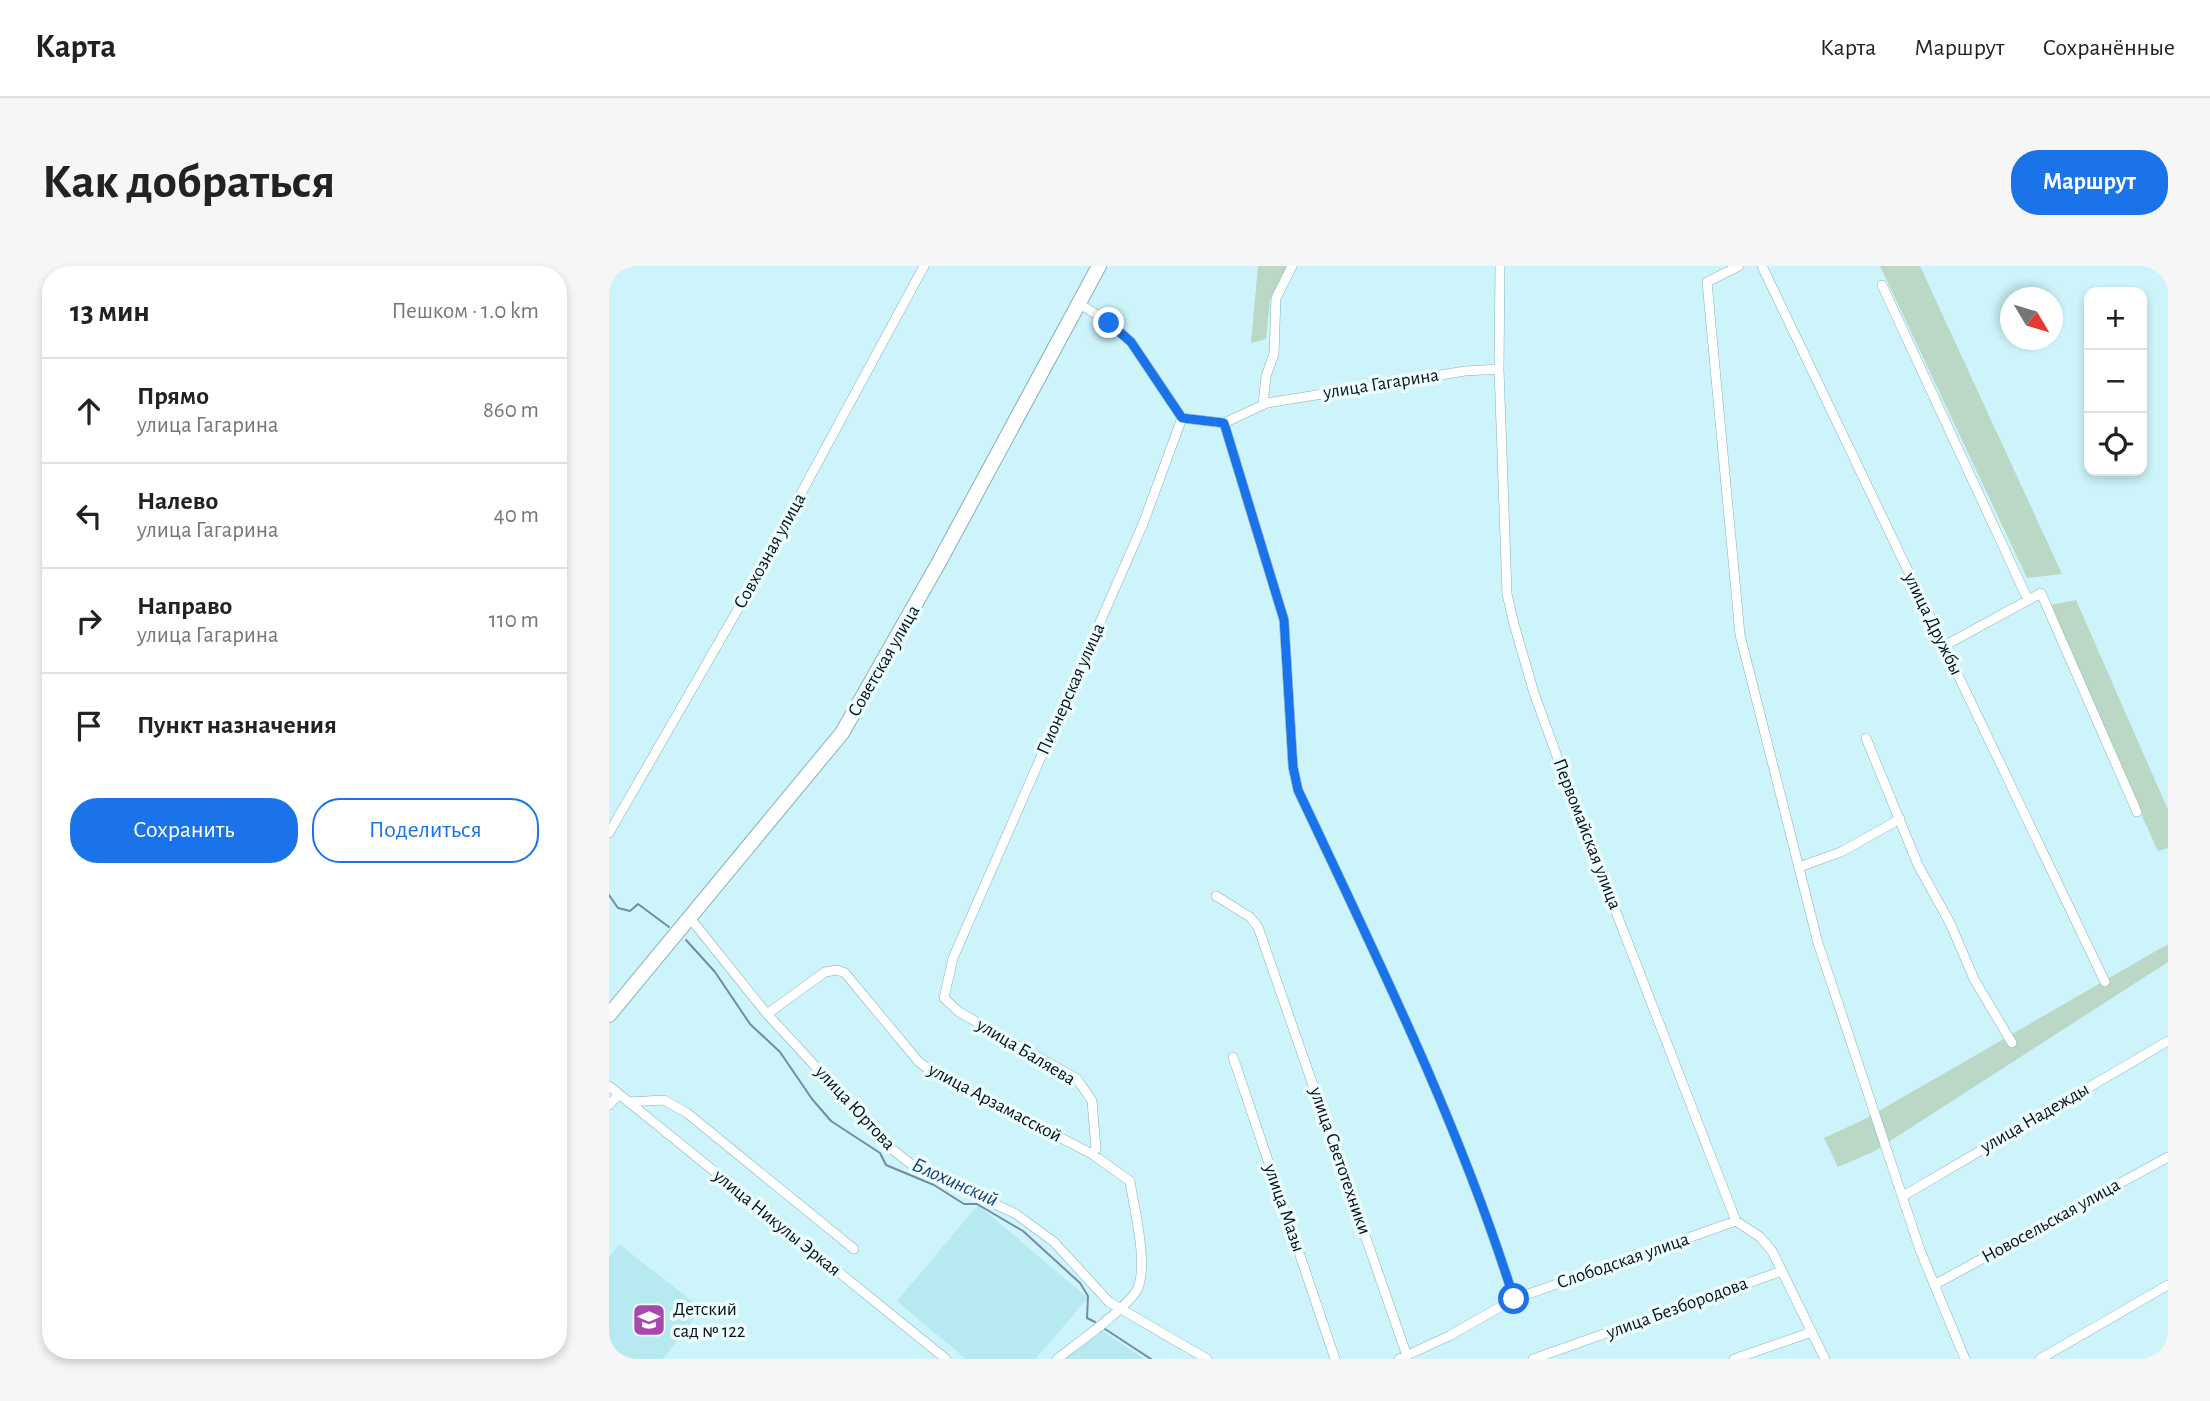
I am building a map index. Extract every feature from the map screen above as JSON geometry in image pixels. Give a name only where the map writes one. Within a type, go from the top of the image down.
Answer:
[{"type":"main road","name":"Советская улица","points":[[609,1015],[842,733],[939,564],[1098,266]]},
{"type":"street","name":"Совхозная улица","points":[[609,833],[745,597],[924,266]]},
{"type":"street","points":[[1263,405],[1266,376],[1274,354],[1276,298],[1292,266]]},
{"type":"street","name":"Первомайская улица","points":[[1500,266],[1499,369],[1507,594],[1514,624],[1534,692],[1579,814],[1736,1221]]},
{"type":"street","points":[[1739,266],[1707,282],[1740,635],[1818,943],[1934,1285],[1965,1359]]},
{"type":"street","name":"улица Дружбы","points":[[1762,266],[2105,982]]},
{"type":"street","points":[[1882,285],[2028,600]]},
{"type":"street","points":[[1078,303],[1109,323],[1131,342],[1182,418],[1224,423],[1284,620],[1293,767],[1298,790],[1384,973],[1459,1149],[1514,1299]]},
{"type":"street","name":"улица Гагарина","points":[[1224,423],[1263,405],[1465,371],[1499,369]]},
{"type":"street","name":"Пионерская улица","points":[[953,958],[1143,524],[1182,418]]},
{"type":"street","points":[[1944,646],[2041,593],[2137,812]]},
{"type":"street","points":[[1865,738],[1918,865],[1950,923],[1974,979],[2012,1043]]},
{"type":"street","points":[[1799,867],[1841,852],[1900,819]]},
{"type":"street","name":"улица Светотехники","points":[[1216,896],[1251,917],[1258,927],[1403,1357]]},
{"type":"street","name":"улица Юртова","points":[[690,918],[767,1014],[893,1150],[911,1164],[1016,1213],[1054,1242],[1118,1309],[1207,1359]]},
{"type":"street","name":"улица Баляева","points":[[953,958],[944,998],[950,1005],[1077,1079],[1092,1101],[1097,1127],[1096,1149],[1092,1154]]},
{"type":"street","name":"улица Арзамасской","points":[[767,1014],[825,972],[837,970],[845,973],[918,1062],[1092,1154],[1130,1181],[1142,1268],[1137,1290],[1057,1359]]},
{"type":"street","name":"улица Надежды","points":[[1903,1196],[2168,1041]]},
{"type":"street","name":"улица Мазы","points":[[1233,1057],[1335,1359]]},
{"type":"street","name":"улица Никулы Эркая","points":[[609,1086],[946,1359]]},
{"type":"street","points":[[609,1105],[619,1094]]},
{"type":"street","points":[[628,1102],[664,1100],[687,1113],[854,1249]]},
{"type":"street","name":"Новосельская улица","points":[[1934,1285],[2168,1157]]},
{"type":"street","points":[[1736,1221],[1760,1237],[1772,1251],[1825,1359]]},
{"type":"street","name":"Слободская улица","points":[[1403,1357],[1449,1336],[1514,1299],[1736,1221]]},
{"type":"street","name":"улица Безбородова","points":[[1533,1359],[1782,1271]]},
{"type":"street","points":[[2040,1359],[2168,1285]]},
{"type":"street","points":[[1734,1359],[1812,1332]]},
{"type":"shaded area","points":[[978,1205],[1088,1298],[1035,1359],[966,1359],[897,1301]]},
{"type":"shaded area","points":[[619,1244],[702,1309],[663,1359],[609,1359],[609,1257]]},
{"type":"shaded area","points":[[1100,1329],[1144,1359],[1065,1359]]},
{"type":"green space","points":[[1258,266],[1287,266],[1270,300],[1266,339],[1251,343]]},
{"type":"green space","points":[[1880,266],[1920,266],[2062,574],[2027,578]]},
{"type":"green space","points":[[2076,600],[2168,810],[2168,848],[2158,851],[2046,606]]},
{"type":"green space","points":[[2168,944],[2168,962],[1873,1152],[1838,1167],[1824,1138],[1865,1119]]},
{"type":"waterway","name":"Блохинский","points":[[609,895],[618,908],[630,911],[638,904],[669,927]]},
{"type":"waterway","name":"Блохинский","points":[[686,940],[715,972],[750,1024],[780,1052],[812,1099],[831,1121],[880,1153],[886,1165],[934,1185],[964,1204],[977,1204],[1023,1231],[1080,1283],[1088,1296],[1087,1318],[1095,1322]]},
{"type":"waterway","name":"Блохинский","points":[[1105,1329],[1151,1359]]},
{"type":"place","name":"Детский сад № 122","points":[[649,1320]]},
{"type":"route","points":[[1109,323],[1131,342],[1182,418],[1224,423],[1284,620],[1291,698],[1293,767],[1298,790],[1384,973],[1459,1149],[1501,1256],[1514,1299]]}]
